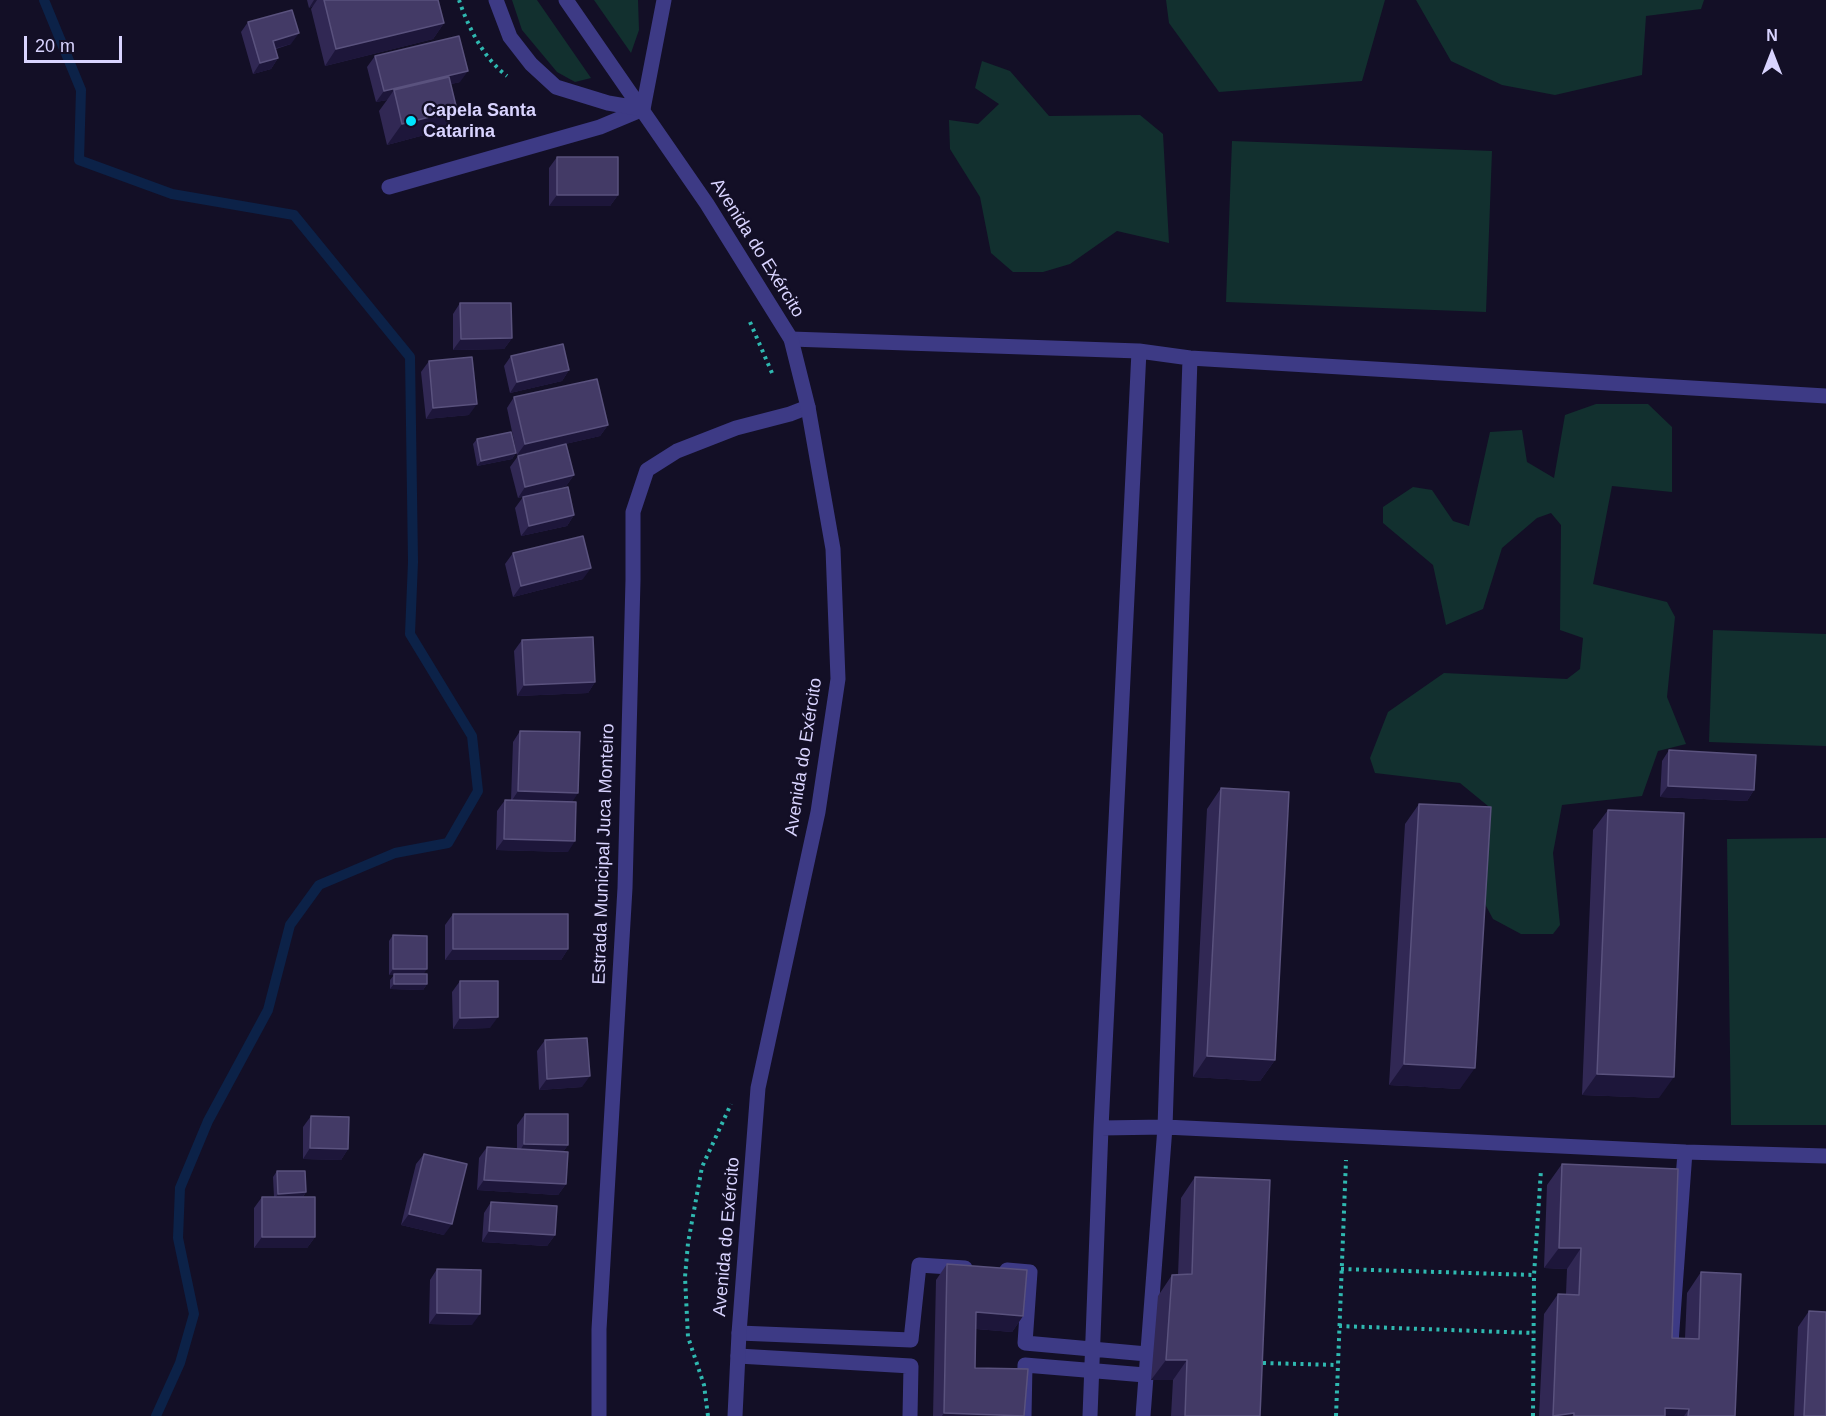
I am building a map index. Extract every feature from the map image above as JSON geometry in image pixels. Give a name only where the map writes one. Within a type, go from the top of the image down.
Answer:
[{"type":"street","points":[[496,0],[510,37],[531,64],[556,87],[608,103],[643,109]]},
{"type":"street","name":"Avenida do Exército","points":[[566,0],[707,204],[791,339],[808,406],[833,549],[838,679],[818,812],[758,1088],[739,1333],[735,1416]]},
{"type":"street","points":[[643,109],[663,1]]},
{"type":"street","points":[[389,187],[600,127],[643,109]]},
{"type":"street","points":[[791,339],[1139,351],[1190,358],[1826,396]]},
{"type":"street","points":[[1090,1416],[1101,1128],[1139,351]]},
{"type":"street","points":[[1143,1416],[1165,1126],[1190,358]]},
{"type":"street","name":"Estrada Municipal Juca Monteiro","points":[[599,1416],[599,1329],[625,888],[633,512],[647,470],[676,452],[736,428],[790,414],[808,406]]},
{"type":"street","points":[[1101,1128],[1165,1126],[1685,1152],[1826,1156]]},
{"type":"street","points":[[1670,1349],[1685,1152]]},
{"type":"street","points":[[739,1333],[911,1340],[919,1265],[1030,1272],[1025,1342],[1147,1354]]},
{"type":"street","points":[[738,1356],[911,1366],[910,1416]]},
{"type":"street","points":[[1024,1416],[1025,1365],[1145,1375]]},
{"type":"path","points":[[459,0],[475,37],[501,71],[509,77]]},
{"type":"path","points":[[745,312],[790,414]]},
{"type":"path","points":[[708,1416],[704,1385],[688,1337],[685,1276],[688,1243],[702,1167],[735,1096]]},
{"type":"path","points":[[1336,1416],[1347,1135]]},
{"type":"path","points":[[1533,1416],[1534,1275],[1542,1145]]},
{"type":"path","points":[[1341,1269],[1534,1275]]},
{"type":"path","points":[[1339,1326],[1534,1333]]},
{"type":"path","points":[[1263,1363],[1337,1365]]},
{"type":"green space","points":[[512,0],[537,0],[591,78],[575,82],[557,72],[522,30]]},
{"type":"green space","points":[[594,0],[638,0],[639,30],[631,53]]},
{"type":"green space","points":[[1166,0],[1385,0],[1362,81],[1219,92],[1169,23]]},
{"type":"green space","points":[[1416,0],[1704,0],[1701,9],[1646,16],[1642,75],[1555,95],[1502,85],[1451,61]]},
{"type":"green space","points":[[982,61],[1010,71],[1049,116],[1140,115],[1163,134],[1169,243],[1117,231],[1070,264],[1043,272],[1013,272],[991,253],[980,197],[950,149],[949,120],[978,124],[999,104],[975,88]]},
{"type":"green space","points":[[1232,141],[1492,151],[1486,312],[1226,302]]},
{"type":"green space","points":[[1596,404],[1648,404],[1672,427],[1672,492],[1612,486],[1593,584],[1667,602],[1675,617],[1667,697],[1686,744],[1658,751],[1642,796],[1562,805],[1553,853],[1560,925],[1553,934],[1521,934],[1493,919],[1485,904],[1488,806],[1460,783],[1375,773],[1370,758],[1388,712],[1444,673],[1567,679],[1580,669],[1583,638],[1560,630],[1561,525],[1551,513],[1537,518],[1502,548],[1483,609],[1446,625],[1433,565],[1383,523],[1383,507],[1413,487],[1432,490],[1453,521],[1469,526],[1490,432],[1522,430],[1527,462],[1554,478],[1565,415]]},
{"type":"green space","points":[[1713,630],[1826,634],[1826,746],[1709,742]]},
{"type":"green space","points":[[1826,838],[1826,1125],[1731,1125],[1727,839]]},
{"type":"building","points":[[324,0],[438,0],[444,23],[336,49]]},
{"type":"building","points":[[292,10],[299,33],[273,41],[278,58],[260,63],[248,22]]},
{"type":"building","points":[[459,36],[468,71],[384,91],[375,56]]},
{"type":"building","points":[[449,77],[457,110],[402,124],[394,90]]},
{"type":"building","points":[[557,157],[618,157],[618,195],[557,195]]},
{"type":"building","points":[[460,303],[511,303],[512,338],[461,339]]},
{"type":"building","points":[[563,344],[569,370],[517,382],[511,356]]},
{"type":"building","points":[[472,357],[477,404],[433,408],[429,361]]},
{"type":"building","points":[[597,379],[608,425],[525,444],[514,397]]},
{"type":"building","points":[[511,432],[516,453],[481,461],[477,439]]},
{"type":"building","points":[[566,444],[574,475],[525,487],[518,456]]},
{"type":"building","points":[[568,487],[574,515],[529,526],[523,497]]},
{"type":"building","points":[[583,536],[591,568],[521,586],[513,553]]},
{"type":"building","points":[[593,637],[595,682],[524,685],[522,640]]},
{"type":"building","points":[[520,731],[580,732],[578,793],[518,791]]},
{"type":"building","points":[[1669,750],[1756,755],[1754,790],[1668,786]]},
{"type":"building","points":[[1221,788],[1289,792],[1275,1060],[1207,1056]]},
{"type":"building","points":[[505,800],[576,802],[575,841],[504,839]]},
{"type":"building","points":[[1419,804],[1491,807],[1475,1068],[1404,1064]]},
{"type":"building","points":[[1608,810],[1684,813],[1674,1077],[1597,1074]]},
{"type":"building","points":[[453,914],[568,914],[568,949],[453,949]]},
{"type":"building","points":[[393,935],[427,936],[427,969],[393,969]]},
{"type":"building","points":[[394,974],[427,974],[427,984],[394,984]]},
{"type":"building","points":[[460,981],[498,981],[498,1017],[460,1018]]},
{"type":"building","points":[[587,1038],[590,1076],[547,1079],[545,1040]]},
{"type":"building","points":[[525,1114],[568,1114],[568,1145],[524,1144]]},
{"type":"building","points":[[311,1116],[349,1117],[348,1149],[310,1148]]},
{"type":"building","points":[[487,1147],[568,1152],[566,1184],[484,1180]]},
{"type":"building","points":[[424,1154],[467,1164],[452,1224],[409,1214]]},
{"type":"building","points":[[1562,1164],[1678,1169],[1672,1338],[1699,1339],[1701,1272],[1741,1274],[1735,1416],[1688,1416],[1689,1409],[1665,1408],[1665,1416],[1574,1416],[1574,1413],[1553,1416],[1558,1294],[1579,1295],[1581,1248],[1559,1248]]},
{"type":"building","points":[[277,1171],[305,1171],[306,1192],[278,1194]]},
{"type":"building","points":[[1195,1177],[1270,1180],[1260,1416],[1185,1416],[1187,1360],[1166,1360],[1172,1275],[1192,1274]]},
{"type":"building","points":[[262,1197],[315,1197],[315,1237],[262,1237]]},
{"type":"building","points":[[491,1202],[557,1206],[555,1235],[489,1231]]},
{"type":"building","points":[[947,1264],[1027,1270],[1023,1316],[976,1312],[975,1368],[1028,1369],[1024,1416],[944,1413]]},
{"type":"building","points":[[437,1269],[481,1270],[480,1314],[437,1313]]},
{"type":"building","points":[[1809,1311],[1826,1312],[1826,1416],[1804,1416]]},
{"type":"waterway","points":[[44,0],[81,90],[79,160],[172,194],[294,215],[410,357],[413,562],[410,634],[472,736],[478,791],[448,843],[395,853],[319,885],[290,925],[268,1010],[208,1121],[180,1188],[178,1238],[194,1314],[180,1363],[156,1416]]},
{"type":"place","name":"Capela Santa Catarina","points":[[411,121]]}]
